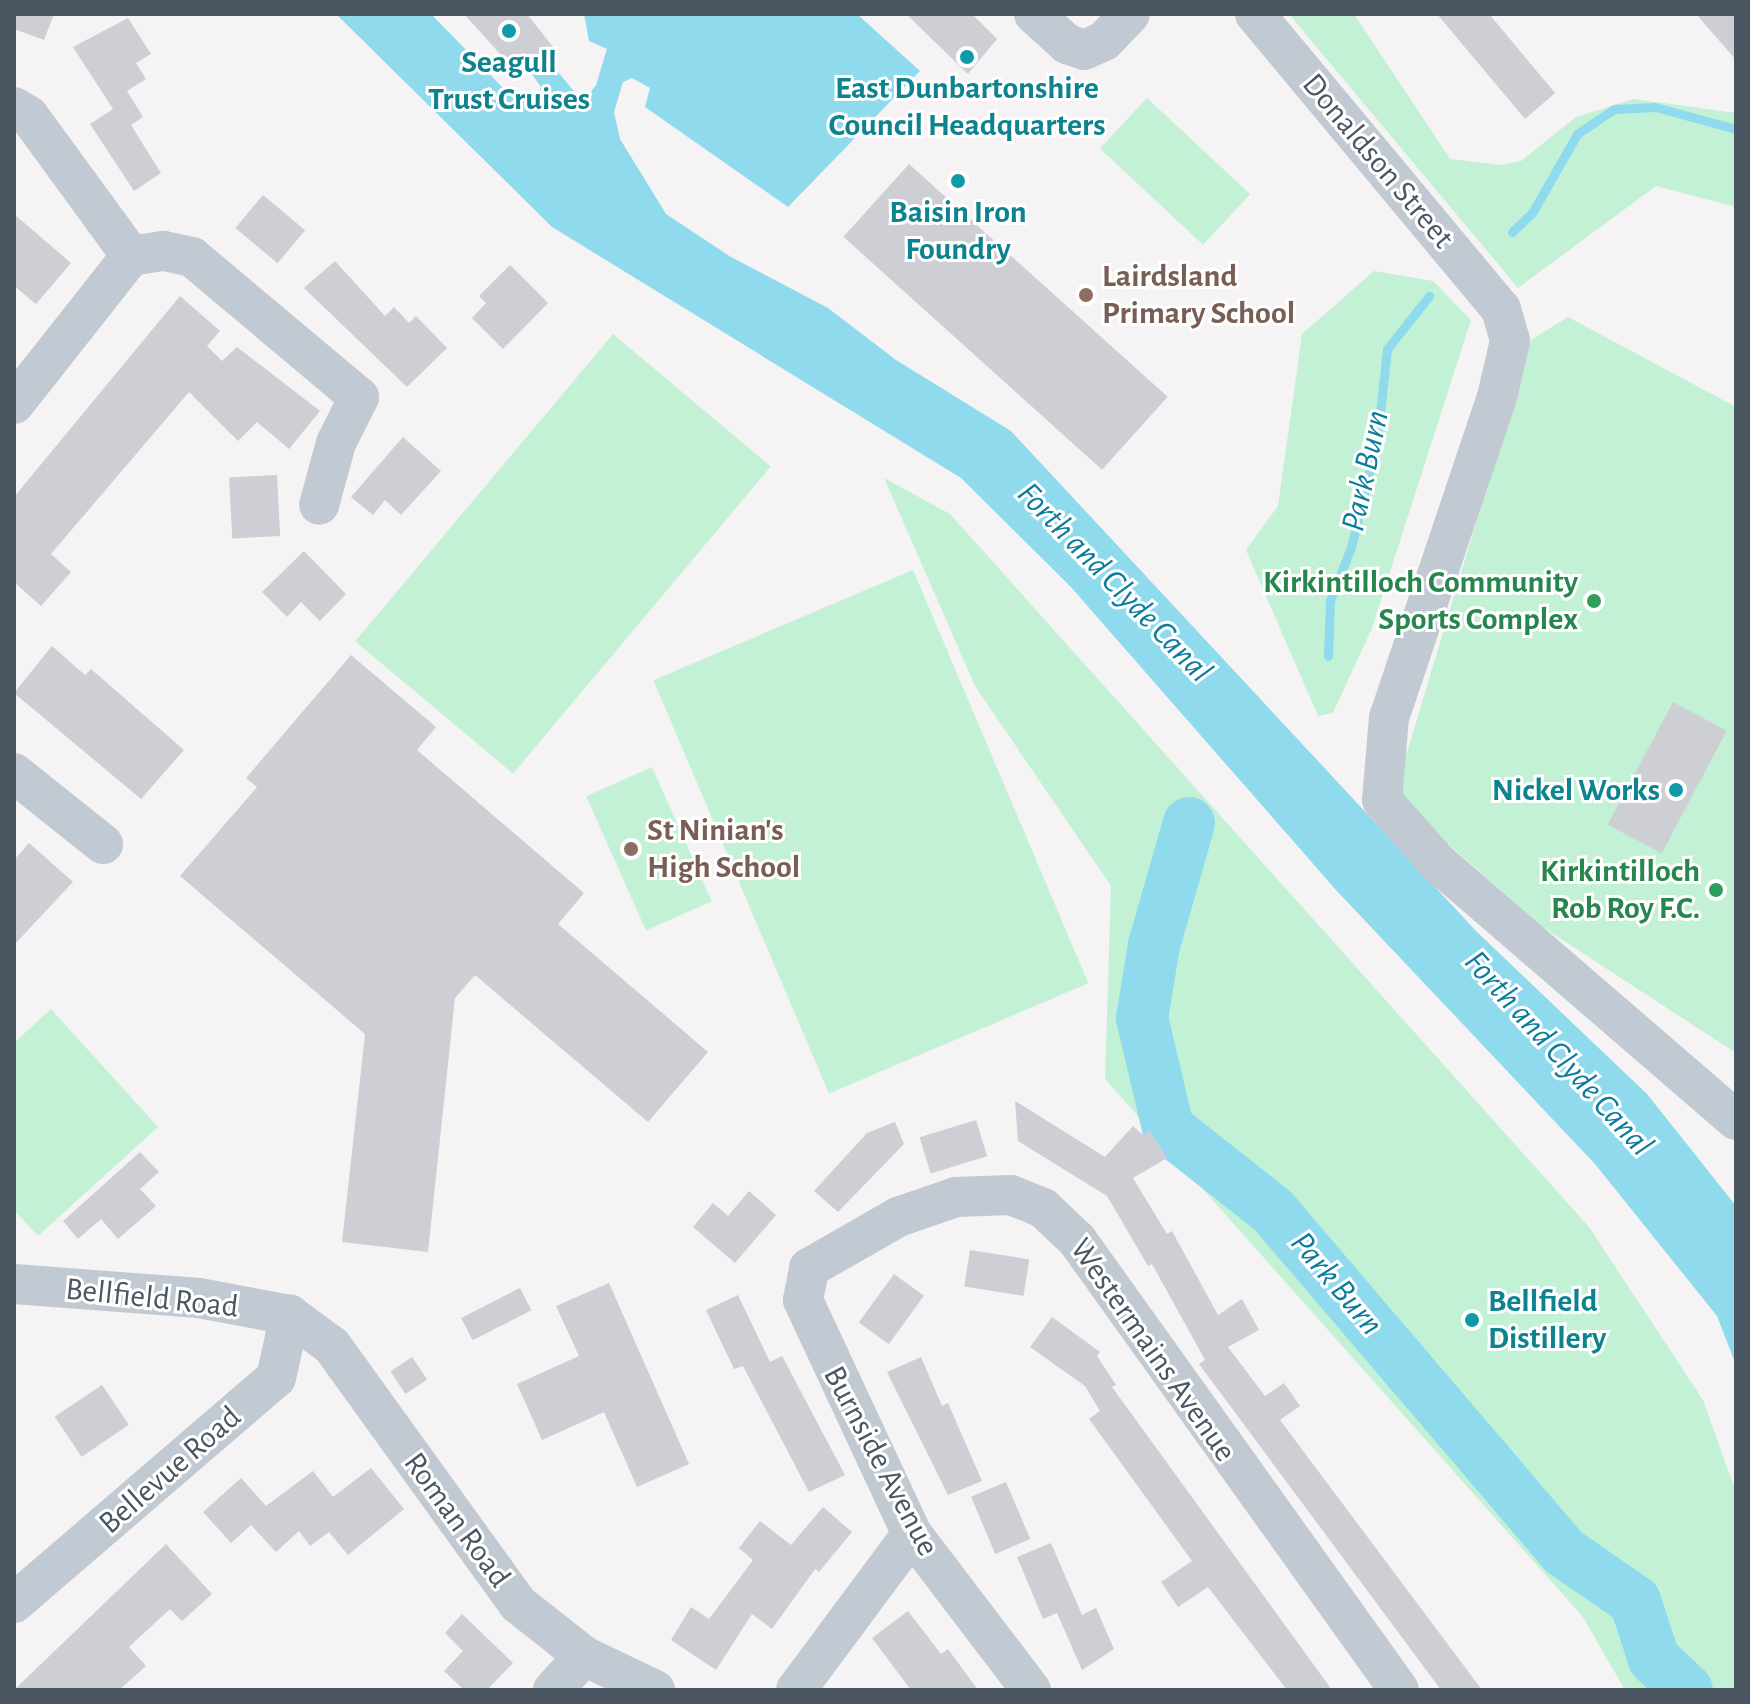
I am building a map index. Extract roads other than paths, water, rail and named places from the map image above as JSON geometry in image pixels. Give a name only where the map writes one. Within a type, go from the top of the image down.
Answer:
[{"type":"street","points":[[1034,14],[1067,44],[1084,50],[1104,41],[1130,14]]},
{"type":"street","name":"Donaldson Street","points":[[1255,14],[1501,309],[1510,341],[1497,397],[1389,717],[1382,800],[1437,862],[1736,1120]]},
{"type":"street","points":[[14,107],[29,116],[131,256]]},
{"type":"street","points":[[14,404],[131,256],[164,251],[192,257],[359,397],[336,443],[319,505]]},
{"type":"street","points":[[14,773],[103,844]]},
{"type":"street","name":"Westermains Avenue","points":[[803,1300],[809,1268],[898,1217],[956,1197],[1011,1195],[1043,1208],[1077,1240],[1399,1690]]},
{"type":"street","name":"Bellfield Road","points":[[14,1284],[199,1298],[290,1315]]},
{"type":"street","name":"Burnside Avenue","points":[[803,1300],[912,1534],[1031,1690]]},
{"type":"street","name":"Bellevue Road","points":[[14,1603],[276,1378],[290,1315]]},
{"type":"street","name":"Roman Road","points":[[290,1315],[332,1346],[518,1604],[584,1656],[655,1690]]},
{"type":"street","points":[[796,1690],[912,1534]]},
{"type":"street","points":[[553,1690],[584,1656]]},
{"type":"water","name":"Forth and Clyde Canal","points":[[336,14],[431,14],[515,100],[539,93],[541,87],[527,67],[543,54],[583,102],[596,85],[607,49],[589,41],[584,14],[857,14],[920,71],[788,207],[645,107],[650,88],[632,78],[623,82],[614,112],[620,139],[666,214],[731,257],[828,308],[896,360],[1011,431],[1477,932],[1647,1094],[1736,1206],[1736,1365],[1717,1316],[1595,1164],[1336,890],[1070,586],[961,478],[552,227]]},
{"type":"waterway","name":"Park Burn","points":[[1512,232],[1532,213],[1577,134],[1614,109],[1655,107],[1736,129]]},
{"type":"waterway","name":"Park Burn","points":[[1328,656],[1330,601],[1351,547],[1377,440],[1387,349],[1429,296]]},
{"type":"waterway","name":"Park Burn","points":[[1189,823],[1154,945],[1142,1018],[1168,1128],[1272,1210],[1564,1552],[1635,1601],[1654,1659],[1687,1690]]},
{"type":"place","name":"Seagull Trust Cruises","points":[[509,31]]},
{"type":"place","name":"East Dunbartonshire Council Headquarters","points":[[967,57]]},
{"type":"place","name":"Baisin Iron Foundry","points":[[958,181]]},
{"type":"place","name":"Lairdsland Primary School","points":[[1086,295]]},
{"type":"place","name":"Kirkintilloch Community Sports Complex","points":[[1594,601]]},
{"type":"place","name":"Nickel Works","points":[[1676,790]]},
{"type":"place","name":"St Ninian's High School","points":[[631,849]]},
{"type":"place","name":"Kirkintilloch Rob Roy F.C.","points":[[1716,890]]},
{"type":"place","name":"Bellfield Distillery","points":[[1472,1320]]}]
